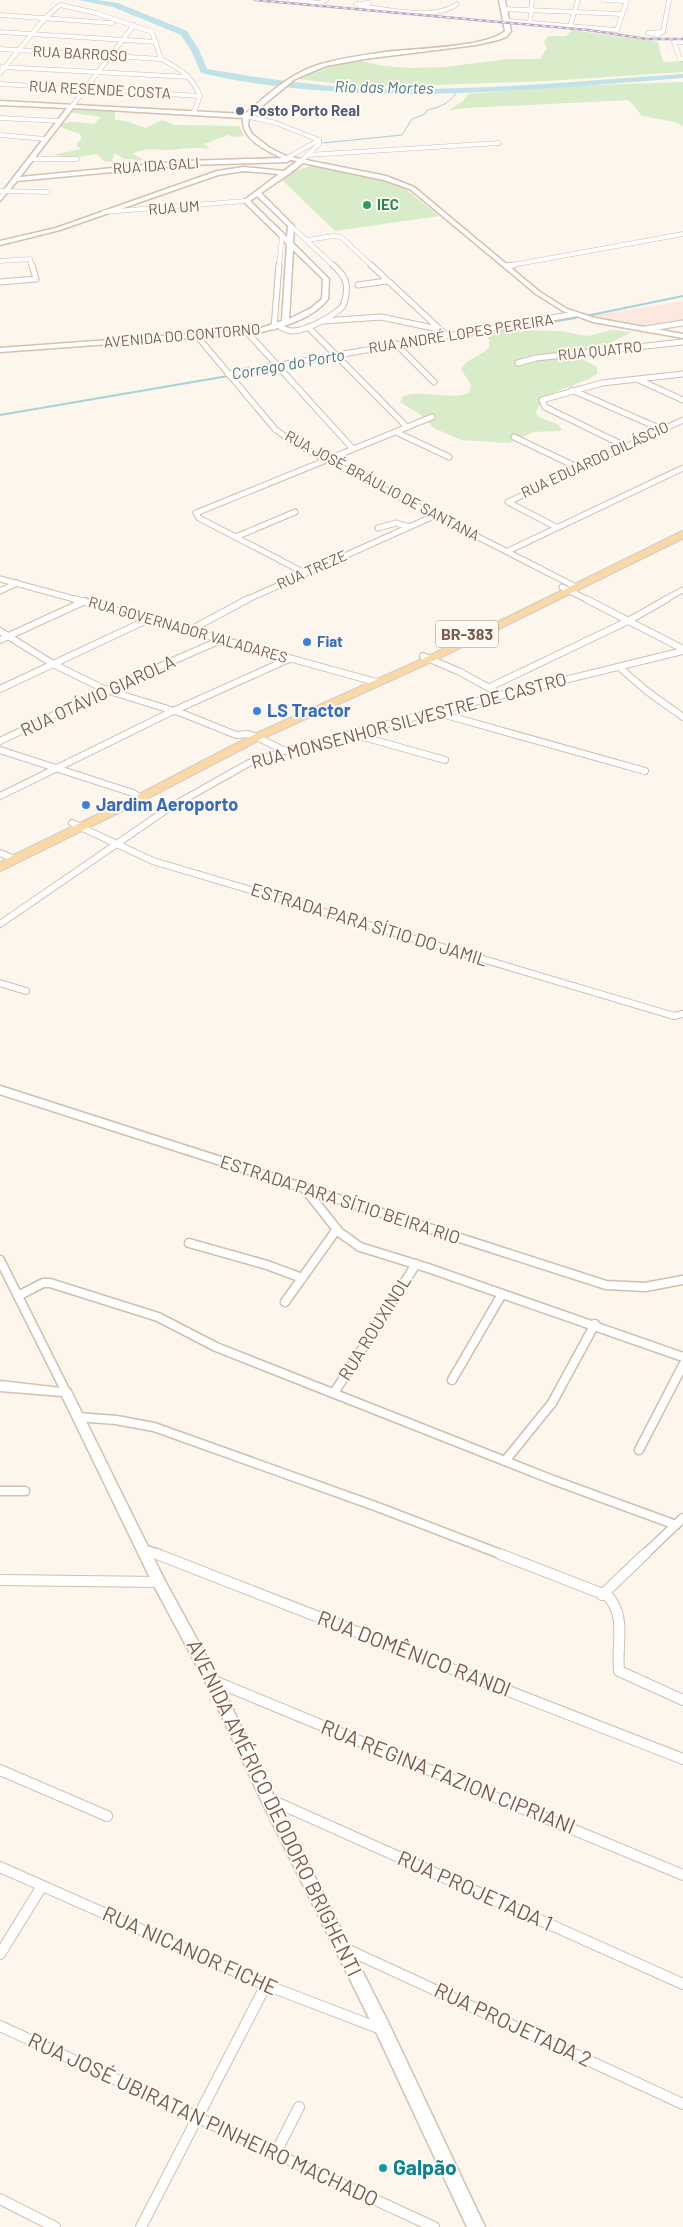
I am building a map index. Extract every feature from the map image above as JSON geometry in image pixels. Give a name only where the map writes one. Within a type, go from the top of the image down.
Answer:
[{"type":"main road","name":"BR-383","points":[[0,868],[5,857],[137,796],[252,736],[372,680],[427,657],[640,552],[683,528]]},
{"type":"main road","name":"BR-383","points":[[640,552],[683,534]]},
{"type":"street","points":[[290,0],[324,1]]},
{"type":"street","points":[[502,0],[507,21],[506,34],[490,40],[354,59],[328,65],[294,77],[246,116],[245,126],[250,135],[268,149],[287,158],[386,178],[405,184],[419,193],[545,299],[575,314],[593,320],[683,336]]},
{"type":"street","points":[[530,23],[532,0]]},
{"type":"street","points":[[570,26],[576,12],[578,0]]},
{"type":"street","points":[[507,21],[617,30],[627,1],[604,0]]},
{"type":"street","points":[[664,32],[669,0]]},
{"type":"street","points":[[365,2],[436,12],[451,10],[457,4]]},
{"type":"street","points":[[0,73],[3,67],[46,18],[60,5],[96,13],[152,32],[161,58],[179,68],[197,88],[200,96],[194,112]]},
{"type":"street","points":[[505,9],[622,14]]},
{"type":"street","points":[[0,15],[132,24]]},
{"type":"street","points":[[0,199],[3,191],[17,179],[45,138],[98,72],[132,24]]},
{"type":"street","points":[[0,32],[156,42]]},
{"type":"street","points":[[683,42],[674,42],[680,59],[683,59]]},
{"type":"street","name":"RUA BARROSO","points":[[0,49],[161,58]]},
{"type":"street","points":[[3,67],[189,77]]},
{"type":"street","name":"RUA RESENDE COSTA","points":[[0,84],[200,96]]},
{"type":"street","points":[[0,103],[246,116],[276,123],[318,140]]},
{"type":"street","points":[[0,118],[59,121]]},
{"type":"street","points":[[0,135],[45,138]]},
{"type":"street","points":[[279,324],[323,303],[327,284],[322,274],[246,201],[287,173],[298,161],[308,155],[319,144],[318,140]]},
{"type":"street","points":[[287,158],[318,140]]},
{"type":"street","points":[[308,155],[499,143]]},
{"type":"street","points":[[31,159],[77,159]]},
{"type":"street","name":"RUA IDA GALI","points":[[17,179],[231,160],[298,161]]},
{"type":"street","points":[[0,243],[58,229],[216,173],[244,169],[287,173]]},
{"type":"street","points":[[3,191],[48,192]]},
{"type":"street","points":[[258,193],[344,275],[346,284],[342,307],[308,327],[291,331],[279,324]]},
{"type":"street","name":"RUA UM","points":[[102,212],[246,201]]},
{"type":"street","name":"AVENIDA DO CONTORNO","points":[[0,350],[247,332],[279,324],[292,226]]},
{"type":"street","points":[[506,266],[683,234]]},
{"type":"street","points":[[279,324],[282,236]]},
{"type":"street","points":[[308,240],[333,236],[341,237],[446,335]]},
{"type":"street","points":[[0,261],[30,259],[36,279],[0,282]]},
{"type":"street","points":[[346,284],[358,285],[387,281]]},
{"type":"street","name":"RUA ANDRÉ LOPES PEREIRA","points":[[229,375],[446,335],[525,324],[575,314]]},
{"type":"street","points":[[318,321],[381,317],[440,329]]},
{"type":"street","points":[[645,329],[683,323]]},
{"type":"street","points":[[308,327],[407,427]]},
{"type":"street","points":[[247,332],[353,449]]},
{"type":"street","name":"RUA JOSÉ BRÁULIO DE SANTANA","points":[[197,336],[283,436],[508,551],[569,587]]},
{"type":"street","name":"RUA QUATRO","points":[[518,363],[536,358],[683,342]]},
{"type":"street","points":[[397,345],[434,382]]},
{"type":"street","points":[[624,446],[542,404],[543,399],[602,383],[683,374]]},
{"type":"street","points":[[638,379],[683,400]]},
{"type":"street","points":[[572,390],[661,429]]},
{"type":"street","points":[[305,573],[199,518],[196,513],[432,417]]},
{"type":"street","name":"RUA EDUARDO DILÁSCIO","points":[[556,527],[508,502],[683,420]]},
{"type":"street","points":[[396,432],[449,458]]},
{"type":"street","points":[[514,437],[579,468]]},
{"type":"street","points":[[508,551],[683,468]]},
{"type":"street","points":[[236,537],[295,512]]},
{"type":"street","name":"RUA TREZE","points":[[190,630],[266,590],[436,515]]},
{"type":"street","points":[[378,528],[396,523],[409,527]]},
{"type":"street","name":"RUA GOVERNADOR VALADARES","points":[[0,579],[372,680]]},
{"type":"street","points":[[0,590],[17,584]]},
{"type":"street","points":[[569,587],[683,650]]},
{"type":"street","points":[[490,687],[628,620],[683,590]]},
{"type":"street","points":[[0,640],[85,602]]},
{"type":"street","points":[[0,689],[149,619]]},
{"type":"street","points":[[0,631],[53,664],[106,690],[171,712],[184,714],[236,735],[252,736],[285,751]]},
{"type":"street","name":"RUA OTÁVIO GIAROLA","points":[[0,742],[106,690],[223,638]]},
{"type":"street","name":"RUA MONSENHOR SILVESTRE DE CASTRO","points":[[0,924],[169,808],[248,763],[352,733],[683,650]]},
{"type":"street","points":[[427,657],[490,687],[502,695]]},
{"type":"street","points":[[0,796],[171,712],[289,658]]},
{"type":"street","points":[[620,667],[648,692],[683,717]]},
{"type":"street","points":[[434,712],[645,770]]},
{"type":"street","points":[[352,733],[445,760]]},
{"type":"street","points":[[0,750],[137,796]]},
{"type":"street","name":"ESTRADA PARA SÍTIO DO JAMIL","points":[[76,825],[153,861],[663,1013],[674,1016],[683,1014]]},
{"type":"street","points":[[0,983],[26,991]]},
{"type":"street","name":"ESTRADA PARA SÍTIO BEIRA RIO","points":[[0,1090],[305,1190],[606,1285],[627,1287],[663,1285],[683,1280]]},
{"type":"street","points":[[305,1190],[336,1229],[353,1244],[361,1248],[416,1264],[595,1324],[683,1357]]},
{"type":"street","points":[[285,1302],[336,1229]]},
{"type":"street","points":[[189,1242],[267,1265],[302,1278]]},
{"type":"street","points":[[0,1260],[66,1392]]},
{"type":"street","name":"RUA ROUXINOL","points":[[334,1393],[416,1264]]},
{"type":"street","points":[[18,1296],[43,1283],[58,1284],[158,1317],[216,1347],[505,1461],[679,1522],[602,1594]]},
{"type":"street","points":[[452,1380],[502,1294]]},
{"type":"street","points":[[505,1461],[552,1403],[595,1324]]},
{"type":"street","points":[[639,1450],[683,1365]]},
{"type":"street","points":[[0,1386],[66,1392]]},
{"type":"street","name":"AVENIDA AMÉRICO DEODORO BRIGHENTI","points":[[66,1392],[159,1582],[212,1680],[268,1798],[383,2029],[476,2227]]},
{"type":"street","points":[[78,1417],[116,1420],[154,1427],[375,1506],[602,1594],[611,1599],[621,1620],[619,1671],[683,1700]]},
{"type":"street","points":[[0,1491],[26,1491]]},
{"type":"street","name":"RUA DOMÊNICO RANDI","points":[[144,1549],[683,1759]]},
{"type":"street","points":[[0,1580],[159,1582]]},
{"type":"street","name":"RUA REGINA FAZION CIPRIANI","points":[[212,1680],[683,1875]]},
{"type":"street","points":[[0,1770],[107,1816]]},
{"type":"street","name":"RUA PROJETADA 1","points":[[268,1798],[683,1984]]},
{"type":"street","name":"RUA NICANOR FICHE","points":[[0,1867],[266,1984],[383,2029]]},
{"type":"street","points":[[0,1954],[42,1886]]},
{"type":"street","name":"RUA PROJETADA 2","points":[[343,1947],[683,2104]]},
{"type":"street","points":[[141,2227],[266,1984]]},
{"type":"street","name":"RUA JOSÉ UBIRATAN PINHEIRO MACHADO","points":[[0,2026],[434,2227]]},
{"type":"street","points":[[275,2154],[299,2107]]},
{"type":"street","points":[[0,2199],[55,2227]]},
{"type":"shaded area","points":[[683,301],[683,321],[651,326],[589,316]]},
{"type":"green space","points":[[572,30],[658,42],[663,62],[683,61],[683,72],[546,81],[410,86],[358,86],[298,79],[335,65],[358,60],[382,66],[412,68],[445,67],[509,59],[540,59],[547,48],[544,42],[548,36],[566,36]]},
{"type":"green space","points":[[683,82],[683,126],[675,122],[642,116],[629,100],[449,110],[463,101],[468,94],[569,86]]},
{"type":"green space","points":[[75,108],[115,109],[115,120],[126,121],[145,128],[162,120],[175,125],[239,126],[244,136],[233,137],[228,135],[204,144],[210,149],[148,149],[133,154],[144,160],[124,159],[115,153],[111,162],[104,161],[97,154],[73,158],[54,155],[81,149],[76,145],[82,138],[80,134],[58,126],[71,122],[94,124],[101,117],[67,112]]},
{"type":"green space","name":"IEC","points":[[312,166],[371,176],[399,184],[439,216],[335,231],[281,179],[295,170]]},
{"type":"green space","points":[[512,330],[560,331],[588,336],[612,330],[632,332],[604,346],[581,354],[581,358],[597,367],[597,374],[555,393],[541,404],[536,412],[537,416],[559,425],[562,430],[559,431],[533,432],[509,443],[461,440],[434,428],[421,415],[400,402],[403,396],[412,394],[453,396],[469,393],[471,385],[461,369],[466,363],[489,348],[489,339],[483,333]]},
{"type":"waterway","name":"Rio das Mortes","points":[[82,0],[115,5],[184,33],[195,50],[204,71],[273,82],[342,89],[425,91],[683,76]]},
{"type":"waterway","points":[[323,143],[402,135],[412,119],[425,114],[427,110],[446,103],[459,88]]},
{"type":"waterway","points":[[586,316],[683,296]]},
{"type":"waterway","name":"Corrego do Porto","points":[[474,334],[576,318]]},
{"type":"waterway","name":"Corrego do Porto","points":[[0,415],[228,376]]},
{"type":"railway","points":[[255,0],[588,30],[647,39],[683,39]]},
{"type":"place","name":"Posto Porto Real","points":[[240,111]]},
{"type":"place","name":"IEC","points":[[367,205]]},
{"type":"place","name":"Fiat","points":[[307,642]]},
{"type":"place","name":"LS Tractor","points":[[257,711]]},
{"type":"place","name":"Jardim Aeroporto","points":[[86,805]]},
{"type":"place","name":"Galpão","points":[[383,2168]]}]
